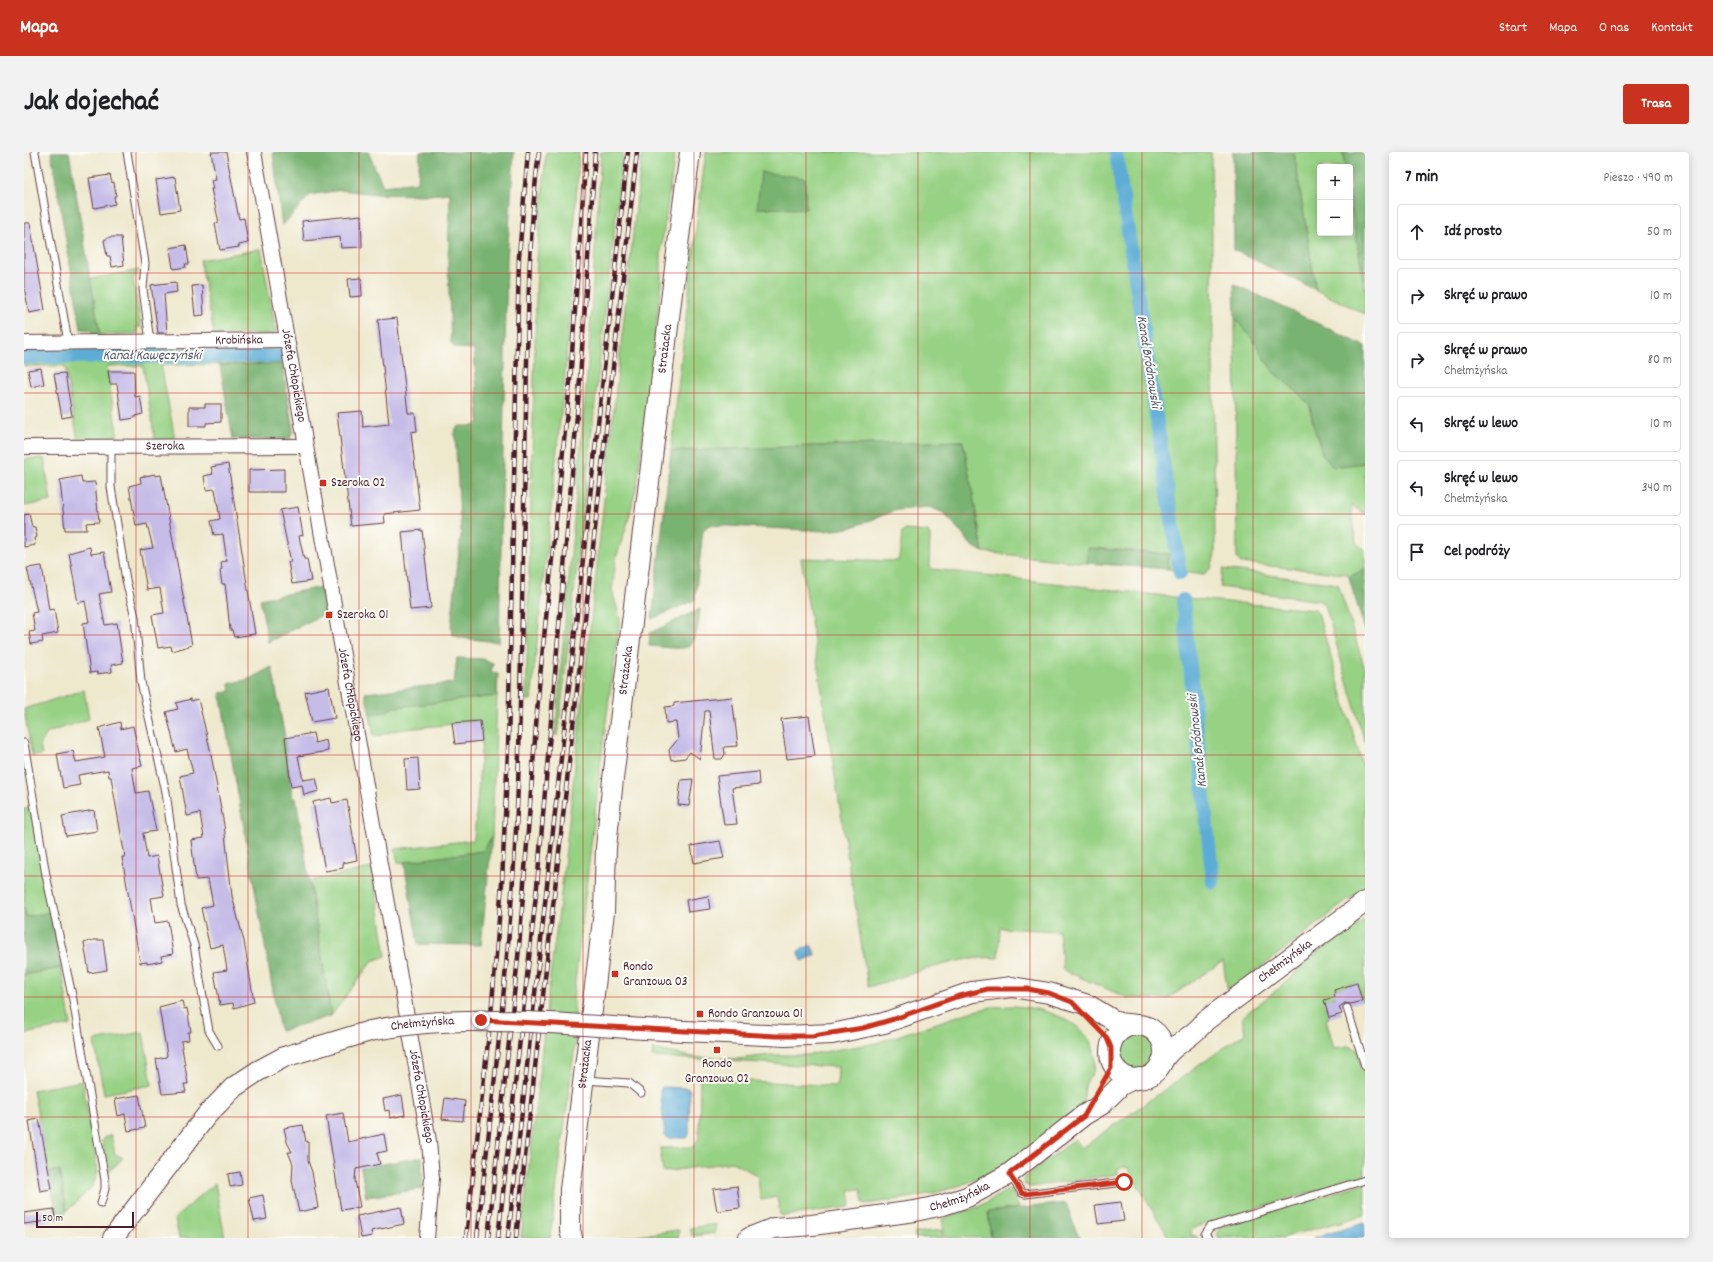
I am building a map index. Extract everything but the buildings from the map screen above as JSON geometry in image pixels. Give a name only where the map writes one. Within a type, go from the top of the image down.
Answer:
[{"type":"street","name":"Józefa Chłopickiego","points":[[254,152],[286,340],[430,1148],[432,1178],[427,1238]]},
{"type":"street","name":"Strażacka","points":[[572,1238],[570,1230],[570,1190],[604,912],[606,843],[622,695],[690,152]]},
{"type":"street","name":"Krobińska","points":[[24,343],[286,340]]},
{"type":"street","name":"Szeroka","points":[[24,447],[306,446]]},
{"type":"street","name":"Chełmżyńska","points":[[1161,1064],[1170,1050],[1198,1031],[1205,1022],[1364,903]]},
{"type":"street","name":"Chełmżyńska","points":[[113,1238],[206,1116],[234,1087],[258,1071],[284,1057],[370,1031],[418,1022],[462,1020],[785,1036],[832,1034],[878,1024],[972,992],[1003,988],[1036,990],[1072,1002],[1088,1005],[1118,1023],[1143,1026],[1164,1031],[1195,1022],[1205,1022]]},
{"type":"street","name":"Chełmżyńska","points":[[1072,1002],[1104,1033],[1111,1054],[1108,1076],[1084,1116]]},
{"type":"street","points":[[1143,1026],[1160,1037],[1164,1050],[1161,1064],[1152,1074],[1139,1078],[1124,1075],[1118,1070],[1111,1054],[1112,1042],[1120,1032],[1143,1026]]},
{"type":"street","name":"Chełmżyńska","points":[[749,1238],[774,1228],[812,1225],[934,1208],[975,1194],[1009,1174],[1084,1116],[1101,1105],[1124,1083],[1139,1078]]},
{"type":"street","name":"Strażacka","points":[[557,1238],[558,1229],[570,1190]]},
{"type":"street","name":"Chełmżyńska","points":[[784,1238],[812,1225]]},
{"type":"lane","points":[[35,152],[68,342]]},
{"type":"lane","points":[[127,152],[145,263],[143,289],[150,342]]},
{"type":"lane","points":[[111,447],[111,487],[126,580],[135,617],[141,682],[166,792],[181,905],[194,945],[208,1031],[218,1046]]},
{"type":"lane","points":[[24,743],[46,875],[73,1000],[105,1180],[105,1189],[101,1203]]},
{"type":"lane","points":[[1348,1008],[1365,1066]]},
{"type":"lane","points":[[584,1080],[629,1083],[641,1092]]},
{"type":"lane","points":[[1009,1174],[1022,1193],[1025,1194],[1124,1182]]},
{"type":"lane","points":[[1208,1238],[1205,1234],[1210,1227],[1365,1180]]},
{"type":"green space","points":[[51,152],[69,152],[100,335],[94,335],[90,330],[81,329]]},
{"type":"green space","points":[[273,152],[368,152],[383,186],[418,182],[420,152],[514,152],[507,259],[499,642],[460,638],[452,634],[451,627],[461,533],[455,433],[459,426],[475,426],[479,421],[474,349],[455,348],[451,343],[448,264],[450,193],[428,195],[375,194],[341,190],[310,195],[282,226]]},
{"type":"green space","points":[[546,152],[579,152],[566,363],[531,700],[526,700],[537,260]]},
{"type":"green space","points":[[601,152],[623,152],[558,735],[555,735],[588,364]]},
{"type":"green space","points":[[642,152],[675,152],[661,250],[661,286],[637,484],[627,525],[616,558],[612,590],[620,619],[603,743],[573,999],[577,1028],[550,1238],[521,1238],[550,977],[560,904]]},
{"type":"green space","points":[[706,152],[1211,152],[1215,554],[1211,568],[1204,574],[1168,569],[1169,554],[1089,548],[1087,563],[983,552],[963,441],[671,451]]},
{"type":"green space","points":[[1233,152],[1294,152],[1316,290],[1234,250]]},
{"type":"green space","points":[[1294,152],[1343,152],[1345,164],[1317,164],[1317,236],[1353,236],[1353,216],[1365,290],[1365,314],[1316,290]]},
{"type":"green space","points":[[1343,152],[1365,152],[1365,290],[1353,216],[1353,164],[1345,164]]},
{"type":"green space","points":[[761,172],[805,178],[806,209],[757,208]]},
{"type":"green space","points":[[261,249],[276,332],[274,334],[214,334],[200,260]]},
{"type":"green space","points":[[139,270],[133,279],[141,327],[136,327],[138,333],[100,335],[90,279]]},
{"type":"green space","points":[[1234,284],[1365,346],[1365,463],[1333,467],[1323,456],[1313,425],[1310,406],[1296,391],[1274,373],[1253,340],[1235,318]]},
{"type":"green space","points":[[1235,318],[1310,406],[1313,425],[1351,464],[1365,463],[1365,514],[1351,505],[1356,543],[1365,550],[1365,569],[1349,577],[1347,574],[1241,563],[1237,559]]},
{"type":"green space","points":[[280,345],[282,364],[161,365],[175,439],[155,440],[143,366],[107,366],[118,440],[78,441],[65,366],[24,366],[24,348]]},
{"type":"green space","points":[[282,364],[293,429],[290,439],[233,439],[220,365]]},
{"type":"green space","points":[[963,441],[983,552],[972,546],[942,512],[929,507],[897,510],[850,528],[825,531],[709,525],[703,530],[695,600],[652,619],[671,451]]},
{"type":"green space","points":[[44,458],[51,501],[24,506],[24,459]]},
{"type":"green space","points":[[905,530],[928,532],[930,536],[929,565],[932,569],[1174,597],[1315,610],[1318,613],[1365,774],[1365,887],[1228,993],[1223,961],[1167,999],[1128,998],[1063,970],[1059,931],[1000,928],[998,958],[968,959],[915,972],[868,987],[801,558],[896,561],[899,559],[902,533]]},
{"type":"green space","points":[[1088,548],[1169,554],[1168,569],[1087,563]]},
{"type":"green space","points":[[1223,569],[1338,584],[1365,669],[1365,743],[1325,605],[1320,601],[1220,587]]},
{"type":"green space","points":[[1365,569],[1365,631],[1349,577]]},
{"type":"green space","points":[[322,587],[326,613],[268,642],[260,599]]},
{"type":"green space","points":[[700,609],[696,635],[693,642],[688,646],[674,648],[649,646],[650,633]]},
{"type":"green space","points":[[457,658],[482,659],[493,663],[491,672],[498,674],[497,696],[395,707],[382,713],[370,714],[365,693],[454,682]]},
{"type":"green space","points":[[272,667],[290,766],[288,767],[293,799],[296,798],[331,1016],[280,1031],[220,693],[230,692],[229,684],[249,679]]},
{"type":"green space","points":[[84,690],[89,719],[47,733],[40,745],[42,755],[32,756],[24,709]]},
{"type":"green space","points":[[497,696],[492,837],[483,851],[398,863],[395,849],[474,840],[482,741],[480,721],[397,730],[374,737],[370,714],[382,713],[395,707]]},
{"type":"green space","points":[[32,808],[51,912],[26,917],[24,908],[24,809]]},
{"type":"green space","points":[[492,837],[481,945],[418,944],[404,862],[483,851]]},
{"type":"green space","points":[[372,868],[386,956],[372,961],[331,1016],[310,881]]},
{"type":"green space","points":[[24,908],[26,917],[51,912],[61,968],[24,975]]},
{"type":"green space","points":[[1365,919],[1365,1000],[1362,1001],[1357,983],[1334,990],[1335,997],[1325,1000],[1329,1018],[1326,1019],[1334,1048],[1349,1046],[1357,1050],[1365,1078],[1365,1176],[1192,1228],[1191,1234],[1199,1238],[1169,1238],[1127,1167],[1118,1168],[1118,1174],[1030,1187],[1025,1185],[1023,1179],[1075,1139],[1082,1148],[1245,1033],[1242,1017],[1292,978],[1302,963]]},
{"type":"green space","points":[[61,968],[71,1025],[24,1034],[24,975]]},
{"type":"green space","points":[[992,1007],[1027,1007],[1056,1015],[1070,1022],[1082,1031],[1090,1041],[1095,1054],[1094,1070],[1086,1083],[1084,1099],[1078,1110],[1010,1161],[993,1171],[947,1190],[865,1204],[863,1203],[861,1189],[849,1190],[851,1204],[849,1207],[783,1216],[780,1214],[777,1197],[761,1200],[757,1175],[732,1162],[663,1172],[660,1148],[693,1147],[699,1138],[700,1078],[837,1086],[838,1067],[652,1057],[653,1049],[693,1057],[737,1059],[771,1055],[806,1055],[876,1043],[970,1012]]},
{"type":"green space","points":[[143,1032],[152,1085],[104,1094],[94,1041]]},
{"type":"green space","points":[[1133,1033],[1141,1033],[1151,1038],[1155,1045],[1155,1059],[1151,1066],[1141,1071],[1133,1071],[1123,1066],[1121,1063],[1118,1056],[1118,1048],[1123,1038],[1126,1036]]},
{"type":"green space","points":[[82,1081],[98,1172],[92,1187],[67,1211],[60,1170],[49,1172],[33,1090]]},
{"type":"green space","points":[[111,1135],[115,1154],[123,1158],[108,1172],[102,1141],[104,1138]]},
{"type":"green space","points":[[422,1157],[422,1189],[366,1197],[361,1168]]},
{"type":"green space","points":[[59,1170],[67,1211],[57,1220],[49,1172]]},
{"type":"green space","points":[[215,1183],[225,1238],[179,1238],[175,1218]]},
{"type":"green space","points":[[1365,1183],[1365,1215],[1281,1238],[1219,1238],[1217,1235],[1221,1227]]},
{"type":"green space","points":[[1011,1188],[1019,1208],[988,1212],[991,1238],[945,1238],[942,1219],[978,1207]]},
{"type":"green space","points":[[1066,1203],[1076,1231],[1081,1238],[991,1238],[988,1212]]},
{"type":"green space","points":[[716,1224],[715,1233],[692,1236],[690,1228]]},
{"type":"green space","points":[[677,1230],[679,1230],[678,1238],[625,1238]]},
{"type":"green space","points":[[942,1230],[943,1238],[915,1238],[914,1233]]},
{"type":"water","points":[[811,945],[816,955],[802,961],[798,951]]},
{"type":"water","points":[[662,1087],[687,1088],[690,1090],[689,1135],[687,1138],[669,1138],[665,1136],[660,1091]]},
{"type":"water","points":[[1364,1223],[1365,1238],[1313,1238]]},
{"type":"waterway","name":"Kanał Bródnowski","points":[[1116,152],[1180,573]]},
{"type":"waterway","name":"Kanał Kawęczyński","points":[[24,357],[279,356]]},
{"type":"waterway","name":"Kanał Bródnowski","points":[[1183,600],[1213,882]]},
{"type":"railway","points":[[466,1238],[491,1015],[502,883],[508,749],[519,256],[528,152]]},
{"type":"railway","points":[[477,1238],[509,936],[517,814],[529,280],[535,184],[539,152]]},
{"type":"railway","points":[[488,1238],[519,948],[539,687],[570,382],[586,152]]},
{"type":"railway","points":[[498,1238],[537,886],[580,379],[595,152]]},
{"type":"railway","points":[[508,1238],[628,152]]},
{"type":"railway","points":[[516,1238],[637,152]]},
{"type":"place","name":"Szeroka 02","points":[[323,483]]},
{"type":"place","name":"Szeroka 01","points":[[329,615]]},
{"type":"place","name":"Rondo Granzowa 03","points":[[615,974]]},
{"type":"place","name":"Rondo Granzowa 01","points":[[700,1014]]},
{"type":"place","name":"Rondo Granzowa 02","points":[[717,1050]]},
{"type":"route","points":[[481,1020],[776,1036],[813,1036],[852,1031],[872,1026],[979,990],[1012,987],[1042,991],[1072,1002],[1104,1033],[1111,1048],[1111,1068],[1103,1085],[1084,1116],[1009,1174],[1022,1193],[1025,1194],[1124,1182]]}]
